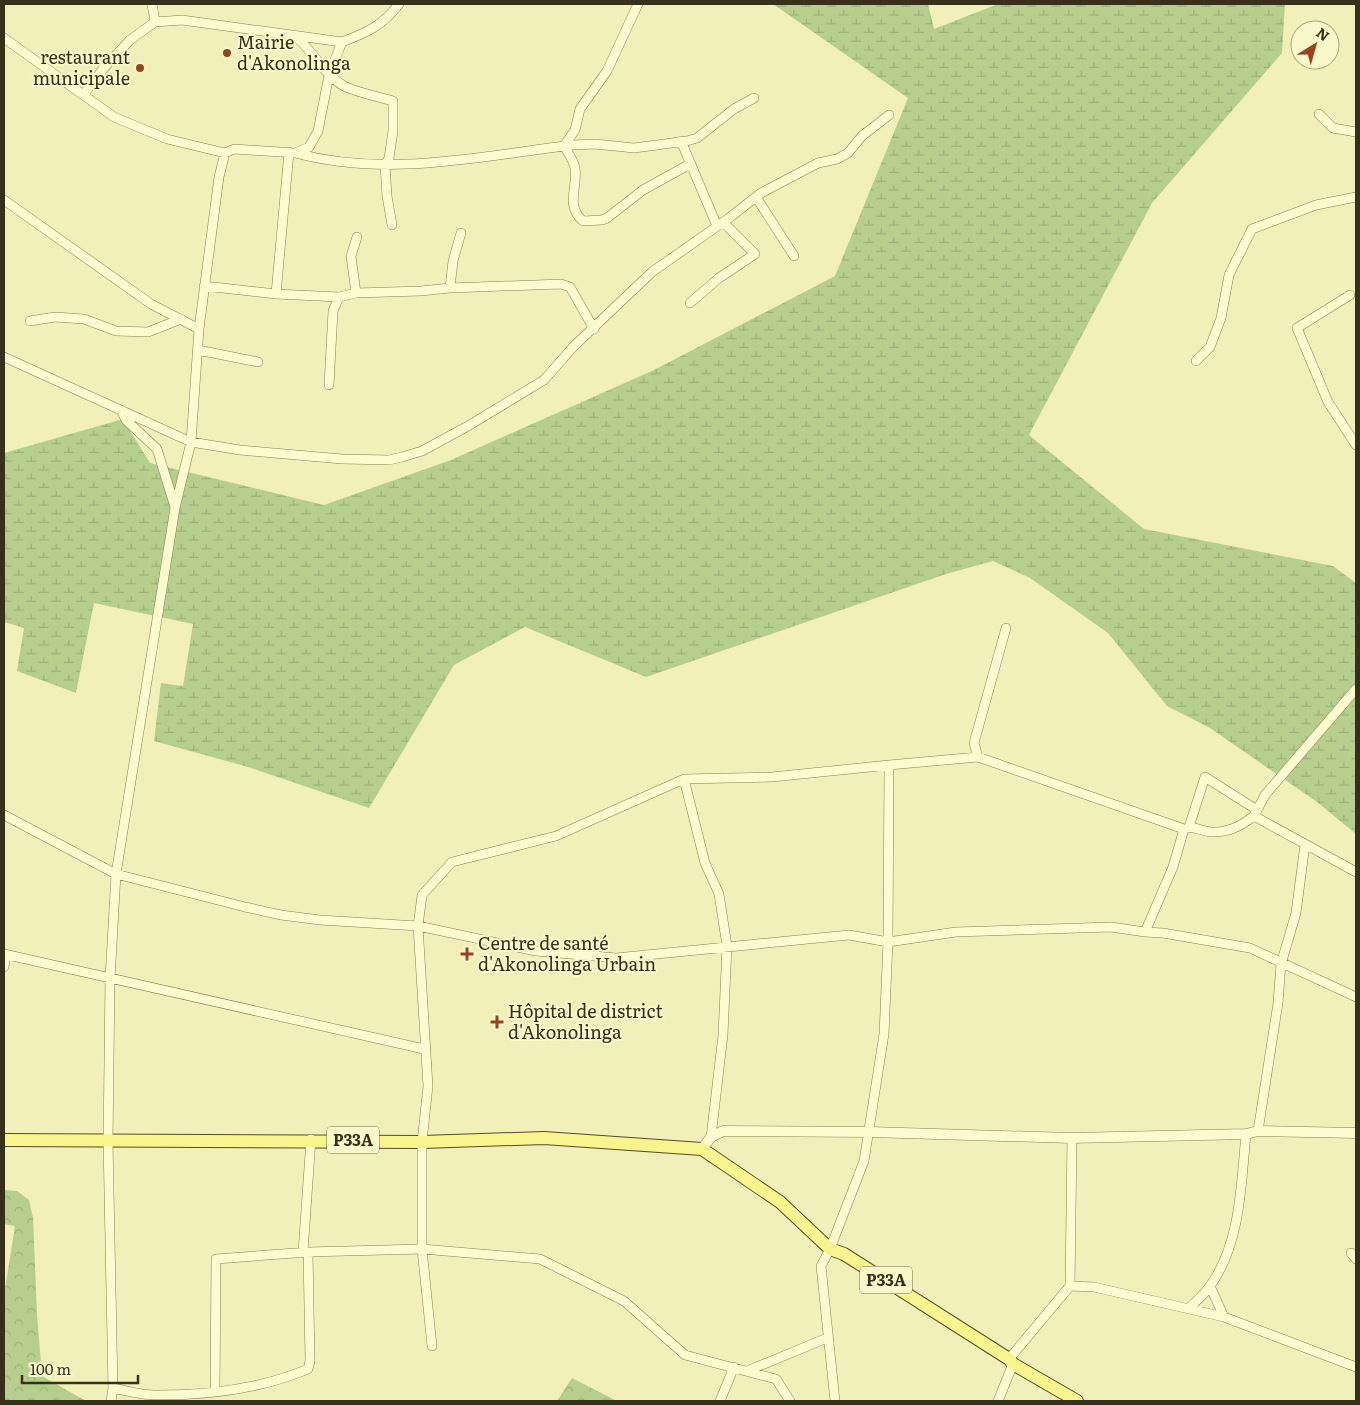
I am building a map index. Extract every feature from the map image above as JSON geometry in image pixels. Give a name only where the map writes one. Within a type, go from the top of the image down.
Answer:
[{"type":"main road","name":"P33A","points":[[4,1140],[108,1142],[312,1139],[422,1142],[544,1138],[702,1149],[780,1202],[830,1249],[844,1254],[1011,1362],[1077,1401]]},
{"type":"street","points":[[152,4],[155,22]]},
{"type":"street","points":[[84,94],[103,69],[130,40],[155,22],[182,20],[342,42],[370,31],[387,20],[399,4]]},
{"type":"street","points":[[564,146],[575,130],[580,109],[607,71],[638,4]]},
{"type":"street","points":[[296,37],[312,50],[330,74],[344,86],[393,101],[393,131],[389,158],[385,165],[387,196],[392,225]]},
{"type":"street","points":[[4,38],[84,94],[104,111],[133,126],[168,139],[225,153],[234,149],[292,153],[327,162],[416,165],[491,157],[564,146],[595,144],[634,148],[681,141],[698,138],[734,108],[754,98]]},
{"type":"street","points":[[292,153],[309,146],[318,131],[330,74],[342,42]]},
{"type":"street","points":[[1319,114],[1333,128],[1356,132]]},
{"type":"street","points":[[4,356],[190,442],[240,450],[342,459],[388,460],[402,457],[422,451],[468,426],[544,380],[574,346],[652,272],[756,197],[818,162],[837,159],[848,153],[862,136],[889,115]]},
{"type":"street","points":[[681,141],[690,164],[720,224],[755,254],[720,278],[690,303]]},
{"type":"street","points":[[564,146],[575,168],[573,208],[583,221],[607,218],[643,190],[690,164]]},
{"type":"street","points":[[111,1401],[113,1388],[108,1142],[110,978],[116,874],[175,508],[190,442],[204,286],[219,177],[225,153]]},
{"type":"street","points":[[276,294],[292,153]]},
{"type":"street","points":[[1196,361],[1210,347],[1221,318],[1229,276],[1252,229],[1316,205],[1356,196]]},
{"type":"street","points":[[756,197],[794,256]]},
{"type":"street","points":[[4,200],[151,304],[199,329]]},
{"type":"street","points":[[450,288],[453,261],[461,233]]},
{"type":"street","points":[[356,293],[351,256],[357,237]]},
{"type":"street","points":[[204,286],[276,294],[339,297],[356,293],[421,292],[450,288],[567,286],[594,329]]},
{"type":"street","points":[[1350,295],[1297,328],[1328,402],[1356,445]]},
{"type":"street","points":[[329,385],[334,311],[339,297]]},
{"type":"street","points":[[30,321],[56,317],[84,319],[116,331],[148,332],[181,319]]},
{"type":"street","points":[[198,350],[258,362]]},
{"type":"street","points":[[122,410],[126,420],[157,449],[175,508]]},
{"type":"street","points":[[978,757],[974,743],[1006,628]]},
{"type":"street","points":[[432,1346],[422,1249],[422,1142],[428,1086],[424,1049],[418,926],[422,895],[452,862],[556,836],[684,779],[772,777],[978,757],[1186,828],[1211,832],[1238,829],[1255,813],[1265,795],[1356,689]]},
{"type":"street","points":[[835,1401],[821,1266],[830,1249],[864,1161],[884,1034],[888,942],[889,765]]},
{"type":"street","points":[[1145,932],[1173,867],[1205,777],[1255,813],[1305,844],[1356,872]]},
{"type":"street","points":[[684,779],[704,863],[719,894],[727,946],[723,1035],[711,1137]]},
{"type":"street","points":[[4,815],[116,874],[281,915],[418,926],[536,951],[616,958],[727,946],[849,936],[888,942],[965,932],[1111,927],[1145,932],[1162,932],[1250,948],[1281,964],[1356,997]]},
{"type":"street","points":[[1258,1131],[1278,1003],[1281,964],[1296,913],[1305,844]]},
{"type":"street","points":[[4,966],[5,954],[424,1049]]},
{"type":"street","points":[[702,1149],[711,1137],[724,1131],[870,1132],[1072,1138],[1246,1134],[1258,1131],[1356,1133]]},
{"type":"street","points":[[1190,1308],[1210,1286],[1228,1253],[1238,1210],[1246,1134]]},
{"type":"street","points":[[998,1401],[1011,1362],[1070,1286],[1072,1138]]},
{"type":"street","points":[[113,1388],[157,1396],[211,1391],[288,1377],[308,1369],[310,1361],[311,1291],[306,1252],[312,1139]]},
{"type":"street","points":[[208,1401],[211,1391],[216,1259],[306,1252],[422,1249],[540,1259],[624,1301],[684,1355],[776,1379],[790,1401]]},
{"type":"street","points":[[1070,1286],[1094,1287],[1224,1317],[1356,1367]]},
{"type":"street","points":[[1210,1286],[1224,1317]]},
{"type":"street","points":[[747,1371],[827,1338]]},
{"type":"street","points":[[720,1401],[734,1367]]},
{"type":"green space","points":[[773,4],[928,4],[934,29],[998,4],[1285,4],[1282,53],[1152,203],[1029,435],[1144,529],[1333,566],[1356,583],[1356,834],[1317,802],[1210,728],[1167,706],[1108,633],[1030,578],[993,561],[946,574],[646,677],[525,627],[454,665],[369,808],[248,767],[154,741],[161,683],[183,686],[193,624],[94,603],[76,693],[17,671],[24,628],[4,622],[4,453],[123,419],[150,463],[324,505],[451,460],[654,370],[835,276],[908,98]]},
{"type":"green space","points":[[4,1190],[17,1191],[29,1200],[33,1217],[42,1376],[86,1401],[4,1401],[4,1295],[15,1226],[4,1224]]},
{"type":"green space","points":[[572,1378],[617,1401],[557,1401]]},
{"type":"place","name":"Mairie d'Akonolinga","points":[[227,53]]},
{"type":"place","name":"restaurant municipale","points":[[140,68]]},
{"type":"place","name":"Centre de santé d'Akonolinga Urbain","points":[[467,954]]},
{"type":"place","name":"Hôpital de district d'Akonolinga","points":[[497,1022]]}]
